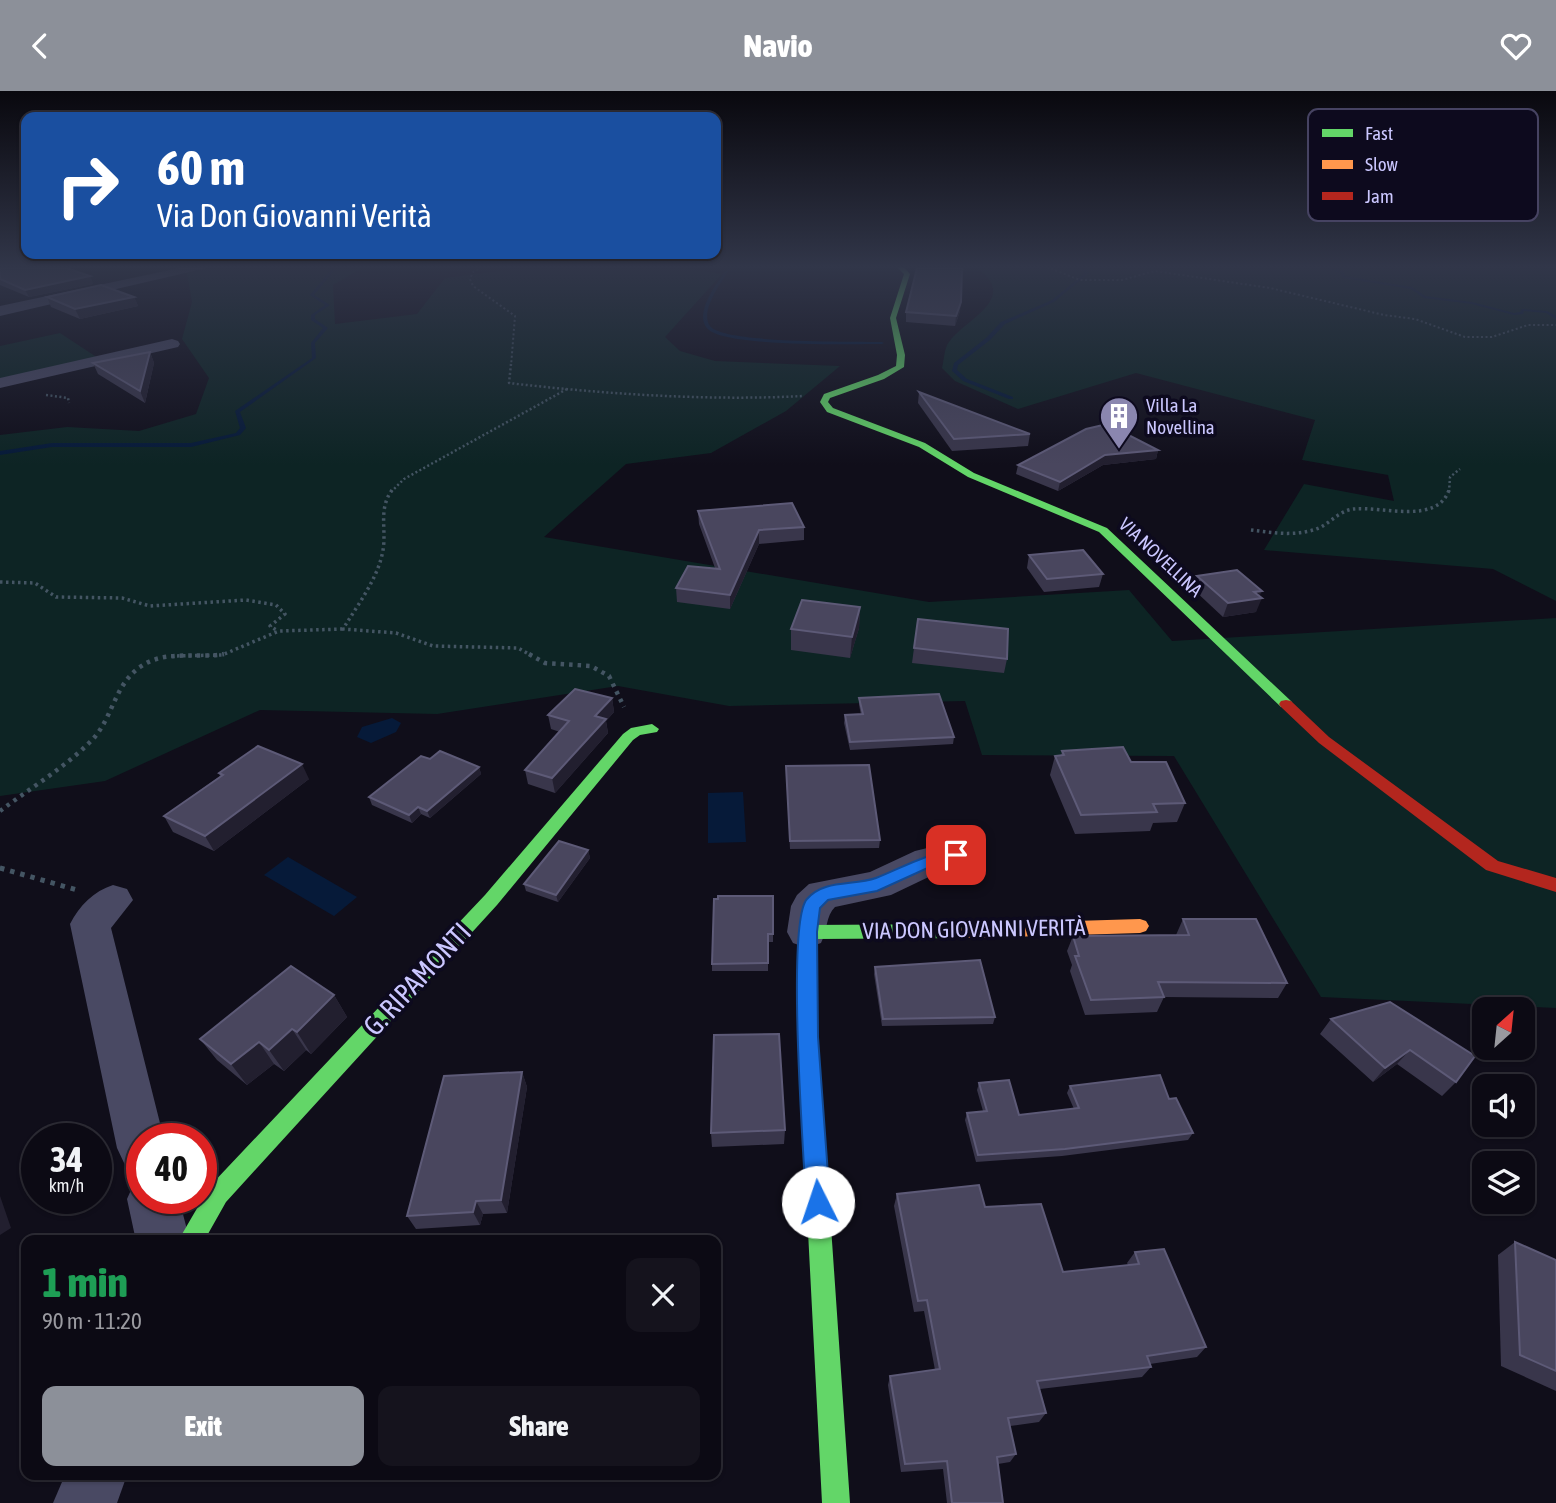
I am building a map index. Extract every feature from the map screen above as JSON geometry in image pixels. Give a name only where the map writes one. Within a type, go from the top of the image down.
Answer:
[{"type":"street","points":[[827,396],[881,377],[900,367],[904,356],[897,333]]},
{"type":"street","points":[[0,383],[172,344]]},
{"type":"street","name":"VIA NOVELLINA","points":[[827,396],[824,402],[830,410],[922,445],[971,475],[1103,530],[1324,740],[1492,866],[1556,885]]},
{"type":"street","name":"G. RIPAMONTI","points":[[194,1235],[218,1194],[491,899],[628,737],[636,731],[652,729]]},
{"type":"street","name":"VIA DON GIOVANNI VERITÀ","points":[[836,1503],[808,1037],[807,932],[811,906],[823,894],[877,885],[928,861],[956,855]]},
{"type":"street","points":[[101,912],[138,1123]]},
{"type":"street","name":"VIA DON GIOVANNI VERITÀ","points":[[807,932],[1008,931],[1140,926]]},
{"type":"street","points":[[157,1214],[162,1235]]},
{"type":"street","points":[[85,1503],[94,1480]]},
{"type":"path","points":[[515,333],[509,383],[567,389],[761,398],[827,396]]},
{"type":"path","points":[[1454,333],[1465,337],[1492,337],[1504,333]]},
{"type":"path","points":[[343,629],[383,553],[380,511],[388,493],[404,479],[567,389]]},
{"type":"path","points":[[1251,530],[1286,534],[1318,528],[1346,511],[1356,509],[1415,513],[1443,502],[1451,489],[1450,477],[1460,469]]},
{"type":"path","points":[[0,582],[35,583],[56,597],[122,598],[150,605],[246,600],[276,605],[285,614],[270,626],[279,631]]},
{"type":"path","points":[[0,811],[91,742],[107,720],[121,685],[141,666],[166,656],[222,655],[279,631],[343,629],[396,633],[433,646],[517,648],[545,663],[591,666],[609,676],[625,705],[621,715]]},
{"type":"path","points":[[0,868],[93,894],[101,912]]},
{"type":"green space","points":[[60,333],[98,358],[0,380],[0,346]]},
{"type":"green space","points":[[184,333],[669,333],[665,337],[680,351],[715,361],[840,366],[786,411],[711,453],[626,464],[544,537],[929,602],[1129,590],[1172,641],[1556,618],[1556,1008],[1535,1007],[1535,997],[1472,997],[1472,1004],[1321,997],[1174,756],[982,755],[965,701],[729,706],[618,686],[437,714],[260,710],[105,781],[0,796],[0,435],[67,427],[139,431],[196,414],[209,378],[182,339]]},
{"type":"green space","points":[[957,333],[1556,333],[1556,601],[1493,569],[1264,550],[1304,484],[1394,501],[1388,475],[1302,460],[1315,420],[1136,373],[1018,409],[955,381],[942,368],[947,345]]},
{"type":"water","points":[[392,718],[401,723],[396,732],[371,743],[357,737],[362,727]]},
{"type":"water","points":[[743,792],[746,842],[708,843],[708,793]]},
{"type":"water","points":[[288,857],[357,897],[334,916],[264,875]]},
{"type":"building","points":[[150,352],[140,391],[93,363]]},
{"type":"building","points":[[919,392],[1030,434],[954,439]]},
{"type":"building","points":[[1107,424],[1158,450],[1105,455],[1060,482],[1018,465],[1086,429]]},
{"type":"building","points":[[792,503],[804,527],[759,530],[730,595],[676,588],[688,566],[720,569],[698,511]]},
{"type":"building","points":[[1083,550],[1103,574],[1047,579],[1029,555]]},
{"type":"building","points":[[1237,570],[1262,591],[1254,592],[1262,598],[1228,603],[1197,576]]},
{"type":"building","points":[[802,600],[860,607],[852,637],[791,629]]},
{"type":"building","points":[[918,619],[1008,629],[1007,659],[914,648]]},
{"type":"building","points":[[575,689],[612,698],[595,716],[606,719],[552,778],[525,770],[569,721],[548,715]]},
{"type":"building","points":[[939,694],[954,737],[850,742],[845,715],[863,714],[859,698]]},
{"type":"building","points":[[258,746],[302,764],[205,836],[164,816],[223,775],[219,773]]},
{"type":"building","points":[[1123,747],[1131,762],[1166,762],[1185,803],[1153,804],[1157,812],[1081,815],[1055,756],[1064,755],[1062,751]]},
{"type":"building","points":[[440,751],[479,767],[427,811],[418,807],[409,815],[369,797],[421,756],[430,759]]},
{"type":"building","points":[[869,765],[880,840],[790,841],[786,766]]},
{"type":"building","points":[[559,841],[588,850],[556,895],[524,884]]},
{"type":"building","points":[[718,896],[773,896],[773,934],[768,934],[768,963],[712,964],[714,899],[718,899]]},
{"type":"building","points":[[1183,919],[1256,919],[1287,983],[1158,982],[1164,997],[1091,1000],[1075,956],[1079,956],[1073,936],[1189,935]]},
{"type":"building","points":[[980,960],[995,1017],[883,1019],[875,967]]},
{"type":"building","points":[[291,966],[334,995],[297,1032],[292,1029],[269,1050],[259,1042],[231,1064],[200,1039]]},
{"type":"building","points":[[1390,1002],[1472,1054],[1472,1060],[1456,1082],[1410,1050],[1385,1068],[1331,1019]]},
{"type":"building","points":[[779,1034],[785,1130],[711,1133],[714,1035]]},
{"type":"building","points":[[522,1072],[501,1200],[476,1201],[473,1212],[407,1216],[444,1076]]},
{"type":"building","points":[[1160,1075],[1169,1099],[1176,1098],[1193,1133],[1065,1149],[978,1155],[967,1113],[987,1111],[979,1083],[1009,1080],[1019,1115],[1079,1108],[1070,1086]]},
{"type":"building","points":[[979,1185],[985,1207],[1041,1204],[1063,1272],[1139,1264],[1135,1252],[1164,1249],[1206,1347],[1147,1356],[1151,1367],[1037,1381],[1046,1413],[1008,1418],[1016,1454],[997,1457],[1003,1503],[952,1503],[947,1461],[905,1464],[890,1376],[940,1369],[927,1300],[918,1301],[897,1194]]},
{"type":"building","points":[[1515,1242],[1556,1260],[1556,1371],[1520,1355]]},
{"type":"waterway","points":[[0,453],[52,445],[191,445],[238,434],[243,428],[237,412],[314,358],[313,343],[322,333]]},
{"type":"waterway","points":[[719,333],[765,340],[882,343]]},
{"type":"waterway","points":[[994,333],[956,364],[954,370],[965,380],[1011,398]]},
{"type":"traffic: fast","points":[[896,333],[901,355],[900,367],[881,377],[827,396],[824,402],[830,410],[922,445],[971,475],[1103,530],[1286,704]]},
{"type":"traffic: fast","points":[[194,1235],[218,1194],[491,900],[628,737],[636,731],[652,729]]},
{"type":"traffic: fast","points":[[836,1503],[808,1037],[807,932],[969,931]]},
{"type":"traffic: slow","points":[[969,931],[1140,926]]},
{"type":"traffic: jam","points":[[1286,704],[1324,740],[1492,866],[1556,885]]},
{"type":"place","name":"Villa La Novellina","points":[[1119,450]]},
{"type":"route","points":[[818,1202],[808,1037],[807,932],[811,906],[823,894],[877,885],[928,861],[956,855]]}]
